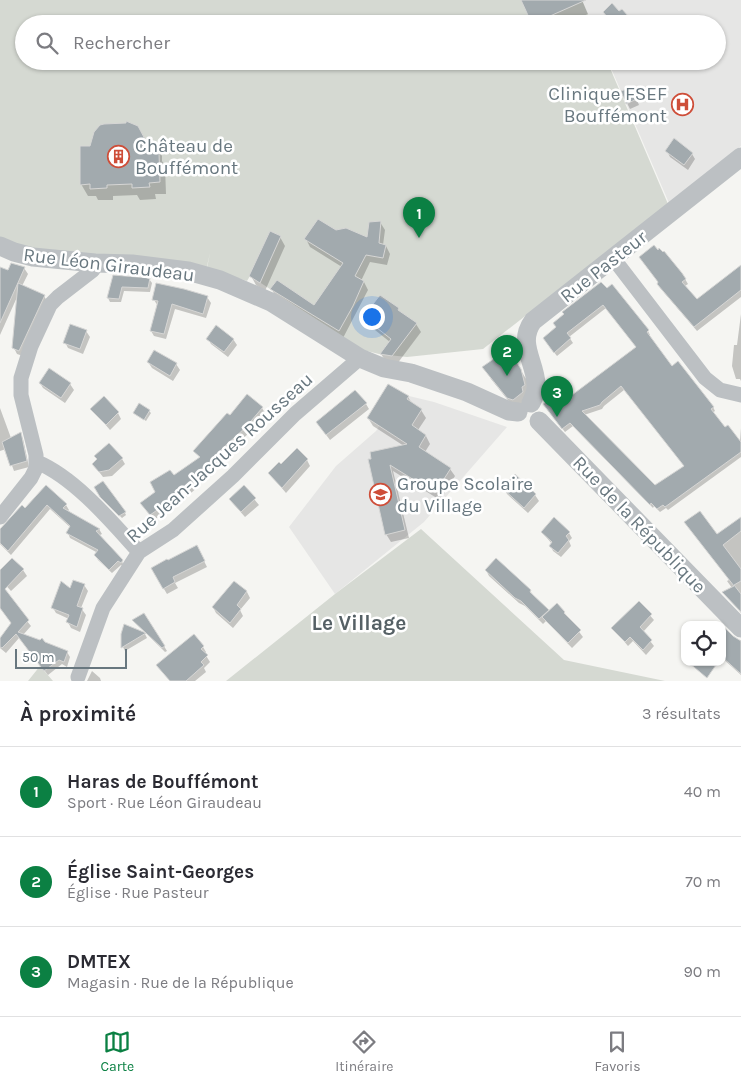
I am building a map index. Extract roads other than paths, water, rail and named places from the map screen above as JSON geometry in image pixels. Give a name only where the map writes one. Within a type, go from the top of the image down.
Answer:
[{"type":"street","name":"Rue Pasteur","points":[[525,408],[536,391],[536,377],[526,350],[525,340],[529,326],[533,321],[741,157]]},
{"type":"street","name":"Rue Léon Giraudeau","points":[[0,246],[34,257],[132,264],[188,271],[220,280],[271,302],[360,358],[384,368],[411,373],[467,392],[498,407],[525,408]]},
{"type":"street","points":[[613,258],[705,378],[720,390],[741,395]]},
{"type":"street","points":[[0,517],[31,478],[37,462],[21,395],[20,378],[31,346],[47,310],[58,297],[93,270],[94,262]]},
{"type":"street","name":"Rue Jean-Jacques Rousseau","points":[[78,677],[103,608],[139,552],[173,530],[233,476],[296,414],[360,358]]},
{"type":"street","name":"Rue de la République","points":[[525,408],[519,419],[526,425],[532,426],[539,421],[741,628]]},
{"type":"street","points":[[37,462],[51,468],[106,515],[139,552]]},
{"type":"place","name":"Clinique FSEF Bouffémont","points":[[683,104]]},
{"type":"place","name":"Château de Bouffémont","points":[[119,156]]},
{"type":"place","name":"Haras de Bouffémont","points":[[419,238]]},
{"type":"place","name":"Église Saint-Georges","points":[[507,376]]},
{"type":"place","name":"DMTEX","points":[[557,417]]},
{"type":"place","name":"Groupe Scolaire du Village","points":[[381,494]]},
{"type":"district","name":"Le Village","points":[[359,623]]}]
